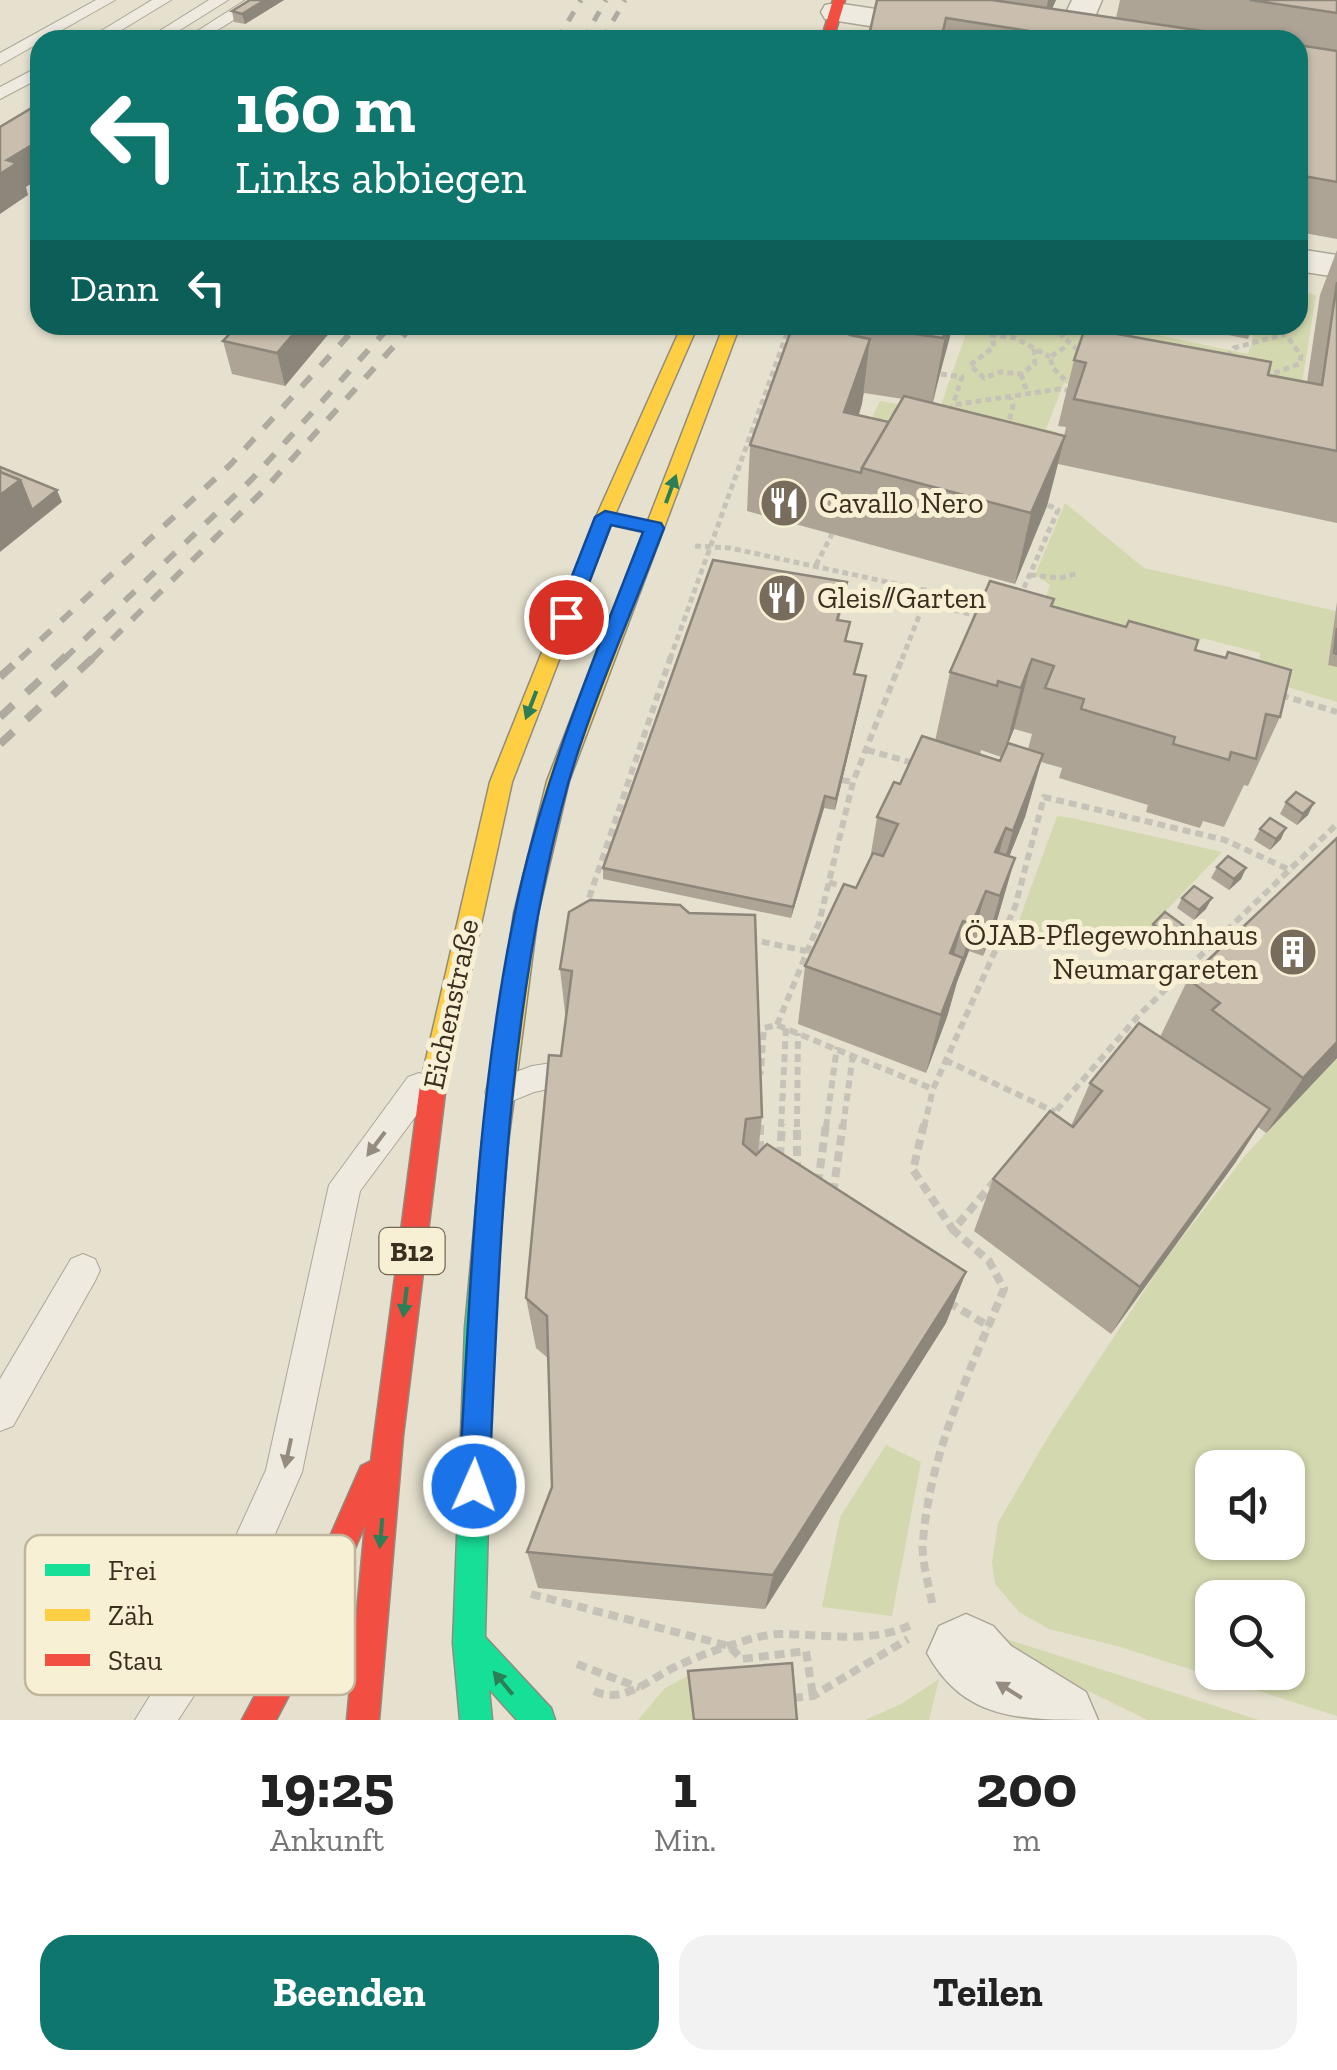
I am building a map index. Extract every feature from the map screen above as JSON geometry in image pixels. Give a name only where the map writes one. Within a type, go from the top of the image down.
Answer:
[{"type":"main road","name":"Eichenstraße","points":[[476,1720],[469,1643],[480,1328],[500,1092],[526,913],[630,522],[687,335]]},
{"type":"main road","name":"Eichenstraße","points":[[364,1720],[388,1436],[435,1066],[501,782],[727,335]]},
{"type":"main road","points":[[345,1535],[388,1436]]},
{"type":"main road","points":[[469,1643],[539,1720]]},
{"type":"main road","points":[[258,1720],[272,1695]]},
{"type":"street","points":[[1073,30],[1086,0]]},
{"type":"street","points":[[834,17],[940,30]]},
{"type":"street","points":[[1308,262],[1337,266]]},
{"type":"street","points":[[936,1629],[983,1674],[1058,1720]]},
{"type":"lane","points":[[54,30],[107,0]]},
{"type":"lane","points":[[111,30],[163,0]]},
{"type":"lane","points":[[170,30],[220,0]]},
{"type":"lane","points":[[208,30],[257,0]]},
{"type":"lane","points":[[0,60],[30,43]]},
{"type":"lane","points":[[0,94],[30,77]]},
{"type":"lane","points":[[256,1535],[284,1472],[345,1185],[435,1066]]},
{"type":"lane","points":[[500,1092],[532,1079],[572,1073]]},
{"type":"lane","points":[[0,1413],[84,1270]]},
{"type":"lane","points":[[156,1720],[172,1695]]},
{"type":"path","points":[[581,926],[709,548],[787,335]]},
{"type":"path","points":[[977,375],[970,365],[994,347],[992,335],[1012,335],[1050,357],[1065,380]]},
{"type":"path","points":[[1063,335],[1068,345],[1096,361]]},
{"type":"path","points":[[1232,356],[1234,348],[1282,335]]},
{"type":"path","points":[[1253,373],[1256,382],[1299,364],[1301,356],[1287,335]]},
{"type":"path","points":[[780,354],[794,340]]},
{"type":"path","points":[[1050,357],[1068,345]]},
{"type":"path","points":[[940,374],[984,378],[1000,372],[1021,374],[1036,364],[1034,349]]},
{"type":"path","points":[[780,354],[789,359]]},
{"type":"path","points":[[1230,366],[1218,362],[1241,356]]},
{"type":"path","points":[[1021,374],[1028,395]]},
{"type":"path","points":[[1058,389],[1074,375]]},
{"type":"path","points":[[946,415],[962,376]]},
{"type":"path","points":[[953,405],[1058,389],[1080,393]]},
{"type":"path","points":[[765,394],[776,396]]},
{"type":"path","points":[[1000,436],[1008,428],[1011,398]]},
{"type":"path","points":[[1019,600],[1058,510],[1042,502]]},
{"type":"path","points":[[816,565],[832,534]]},
{"type":"path","points":[[709,548],[816,565],[929,591],[954,610],[990,619]]},
{"type":"path","points":[[792,573],[796,562]]},
{"type":"path","points":[[1030,575],[1060,578],[1079,573]]},
{"type":"path","points":[[780,1165],[782,1026],[819,923],[853,782],[929,591]]},
{"type":"path","points":[[1272,693],[1337,712]]},
{"type":"path","points":[[868,750],[922,766]]},
{"type":"path","points":[[842,780],[853,782]]},
{"type":"path","points":[[1026,792],[1224,840],[1292,872]]},
{"type":"path","points":[[936,1629],[922,1544],[935,1470],[948,1422],[1004,1298],[1000,1278],[989,1261],[952,1230],[912,1170],[933,1088],[1015,907],[1044,796]]},
{"type":"path","points":[[1042,1127],[1138,1015],[1292,872],[1337,824]]},
{"type":"path","points":[[829,882],[863,894]]},
{"type":"path","points":[[738,936],[806,951]]},
{"type":"path","points":[[989,941],[1000,945]]},
{"type":"path","points":[[760,1090],[757,1071],[764,1028],[782,1026],[933,1088]]},
{"type":"path","points":[[797,1180],[798,1033]]},
{"type":"path","points":[[815,1204],[837,1047]]},
{"type":"path","points":[[830,1209],[854,1054]]},
{"type":"path","points":[[945,1060],[1055,1112]]},
{"type":"path","points":[[760,1108],[760,1161]]},
{"type":"path","points":[[952,1230],[1004,1171]]},
{"type":"path","points":[[940,1297],[990,1327]]},
{"type":"path","points":[[526,1605],[524,1592],[729,1646],[742,1659],[806,1651],[813,1696]]},
{"type":"path","points":[[567,1660],[618,1683],[641,1688],[676,1666],[775,1634],[830,1638],[936,1629]]},
{"type":"path","points":[[793,1698],[813,1696],[936,1629]]},
{"type":"green space","points":[[1308,293],[1316,295],[1295,427],[1064,383],[1046,429],[1057,432],[1032,497],[855,452],[880,401],[939,411],[966,335],[1158,335],[1248,354],[1254,335],[1308,335]]},
{"type":"green space","points":[[1065,503],[1144,568],[1336,611],[1328,664],[1337,667],[1337,702],[1259,678],[1260,653],[1202,638],[1196,649],[1043,605],[1050,585],[1035,575]]},
{"type":"green space","points":[[1057,816],[1222,852],[1143,935],[1010,945]]},
{"type":"green space","points":[[1337,1055],[1337,1716],[1255,1690],[1305,1690],[1305,1580],[1195,1580],[1195,1671],[1049,1629],[1019,1612],[995,1584],[992,1562],[998,1523],[1049,1435],[1162,1264],[1244,1157]]},
{"type":"green space","points":[[886,1445],[921,1462],[892,1616],[822,1607],[840,1517]]},
{"type":"green space","points":[[988,1633],[1259,1720],[1147,1720],[1032,1663]]},
{"type":"green space","points":[[688,1676],[693,1720],[638,1720],[665,1688]]},
{"type":"green space","points":[[939,1679],[929,1720],[865,1720],[901,1704]]},
{"type":"building","points":[[250,0],[265,0],[242,14],[232,11]]},
{"type":"building","points":[[877,0],[992,0],[1196,30],[1022,30],[946,18],[943,30],[870,30]]},
{"type":"building","points":[[1250,0],[1337,0],[1337,13]]},
{"type":"building","points":[[1308,47],[1337,51],[1337,182],[1308,177]]},
{"type":"building","points":[[30,109],[30,146],[7,160],[17,163],[0,174],[0,127]]},
{"type":"building","points":[[1337,282],[1337,451],[1074,399],[1086,363],[1074,360],[1083,335],[1123,335],[1271,362],[1268,375],[1322,385]]},
{"type":"building","points":[[229,335],[292,335],[277,353],[223,341]]},
{"type":"building","points":[[789,335],[850,335],[870,339],[844,412],[889,422],[861,473],[750,445]]},
{"type":"building","points":[[904,396],[1065,436],[1031,513],[862,468]]},
{"type":"building","points":[[0,467],[57,490],[32,510],[20,480],[0,472]]},
{"type":"building","points":[[0,472],[20,480],[0,495]]},
{"type":"building","points":[[713,560],[847,582],[837,620],[850,622],[845,641],[862,644],[854,674],[866,676],[836,799],[825,796],[793,907],[603,868]]},
{"type":"building","points":[[990,581],[1054,599],[1051,606],[1126,627],[1129,621],[1198,640],[1195,650],[1226,658],[1228,652],[1291,670],[1280,717],[1266,714],[1256,759],[1231,752],[1229,760],[1173,744],[1175,737],[1081,709],[1084,699],[1045,688],[1054,666],[1032,659],[1021,688],[998,681],[997,686],[950,672]]},
{"type":"building","points":[[922,736],[1000,761],[1008,743],[1043,754],[1013,831],[1006,828],[995,852],[1015,858],[1000,896],[986,891],[972,924],[963,921],[950,953],[963,958],[941,1015],[805,966],[844,884],[856,888],[873,853],[883,856],[898,824],[877,817],[894,782],[900,784]]},
{"type":"building","points":[[1296,792],[1314,803],[1303,814],[1286,802]]},
{"type":"building","points":[[1270,818],[1286,828],[1276,839],[1260,829]]},
{"type":"building","name":"ÖJAB-Pflegewohnhaus Neumargareten","points":[[1337,838],[1337,1042],[1303,1078],[1212,1010],[1220,1003],[1188,979]]},
{"type":"building","points":[[1228,856],[1246,868],[1234,879],[1217,867]]},
{"type":"building","points":[[1194,886],[1212,898],[1199,910],[1182,898]]},
{"type":"building","points":[[590,900],[680,905],[689,913],[755,915],[762,1117],[746,1119],[743,1144],[756,1155],[767,1144],[966,1272],[773,1575],[527,1552],[552,1487],[547,1316],[526,1298],[549,1055],[561,1056],[572,971],[560,969],[569,912]]},
{"type":"building","points":[[1165,912],[1183,925],[1170,937],[1153,924]]},
{"type":"building","points":[[1139,1023],[1270,1109],[1140,1287],[993,1179],[1050,1111],[1073,1127],[1102,1091],[1090,1083]]},
{"type":"building","points":[[792,1663],[797,1720],[694,1720],[688,1671]]},
{"type":"railway","points":[[563,30],[581,0]]},
{"type":"railway","points":[[589,30],[606,0]]},
{"type":"railway","points":[[608,30],[625,0]]},
{"type":"railway","points":[[20,659],[231,464],[349,335]]},
{"type":"railway","points":[[64,659],[252,479],[382,335]]},
{"type":"railway","points":[[92,659],[265,489],[404,335]]},
{"type":"railway","points":[[0,677],[23,656]]},
{"type":"railway","points":[[0,717],[66,656]]},
{"type":"railway","points":[[0,744],[95,656]]},
{"type":"traffic: fast","points":[[476,1720],[469,1643],[479,1328],[495,1143]]},
{"type":"traffic: fast","points":[[469,1643],[539,1720]]},
{"type":"traffic: slow","points":[[433,1085],[501,782],[605,517],[686,335]]},
{"type":"traffic: slow","points":[[495,1143],[526,913],[558,781],[728,335]]},
{"type":"traffic: jam","points":[[830,30],[839,0]]},
{"type":"traffic: jam","points":[[363,1720],[388,1436],[433,1085]]},
{"type":"traffic: jam","points":[[346,1535],[371,1476]]},
{"type":"traffic: jam","points":[[258,1720],[272,1695]]},
{"type":"place","name":"Cavallo Nero","points":[[784,503]]},
{"type":"place","name":"Gleis//Garten","points":[[782,598]]},
{"type":"place","name":"ÖJAB-Pflegewohnhaus Neumargareten","points":[[1293,952]]},
{"type":"route","points":[[474,1486],[488,1219],[500,1092],[526,913],[558,782],[654,528],[605,517],[566,617]]}]
